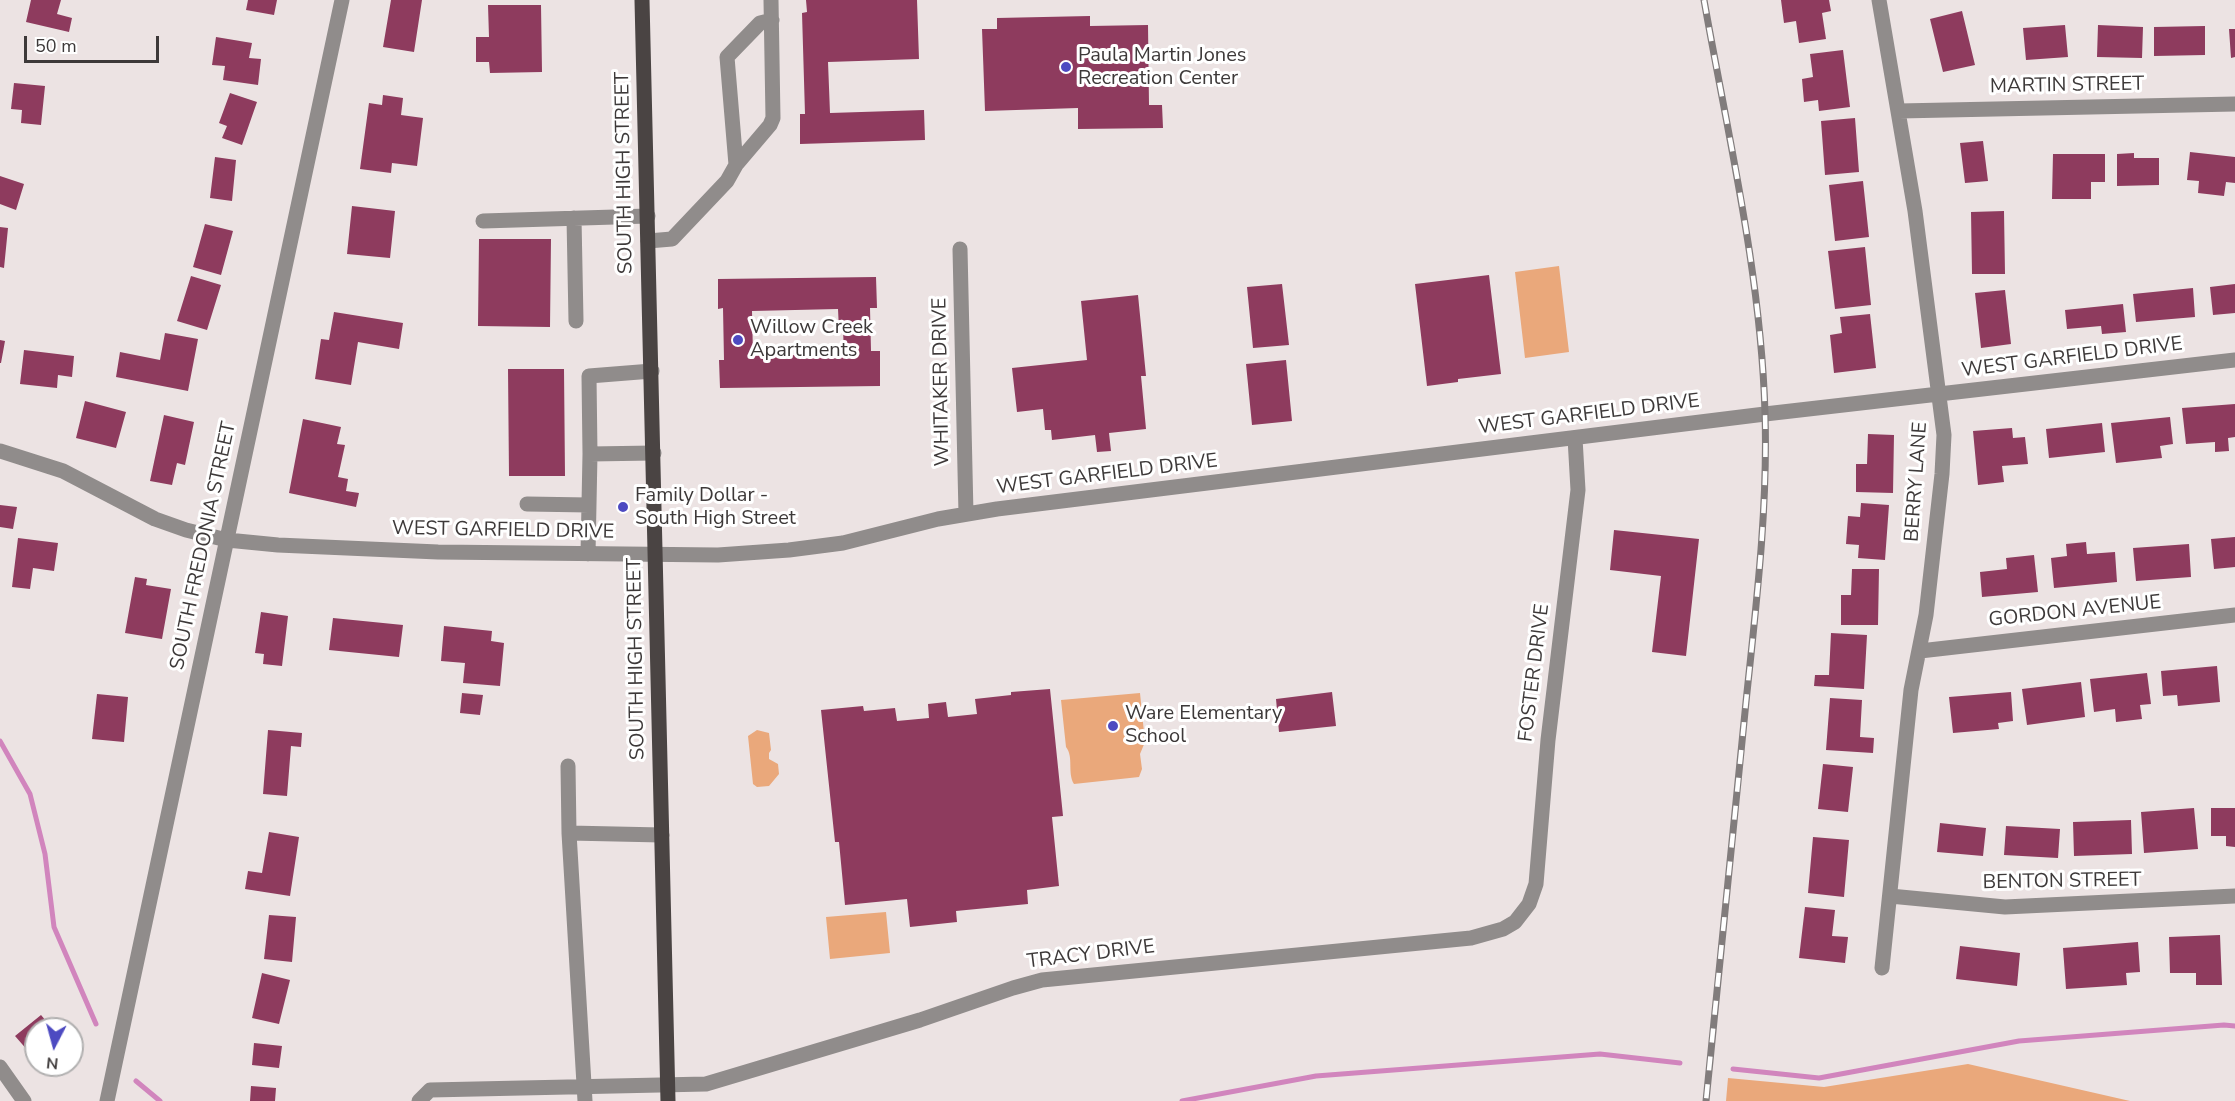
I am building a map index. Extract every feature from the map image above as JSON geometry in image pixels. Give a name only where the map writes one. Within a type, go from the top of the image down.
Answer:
[{"type":"main road","name":"SOUTH HIGH STREET","points":[[642,0],[668,1093]]},
{"type":"street","name":"SOUTH FREDONIA STREET","points":[[107,1101],[342,0]]},
{"type":"street","points":[[648,241],[672,239],[727,181],[736,165],[770,125],[773,118],[771,0]]},
{"type":"street","name":"BERRY LANE","points":[[1879,0],[1899,111],[1944,435],[1942,474],[1920,651],[1911,690],[1882,968]]},
{"type":"street","points":[[736,165],[727,57],[760,23],[772,20]]},
{"type":"street","name":"MARTIN STREET","points":[[1899,111],[2235,104]]},
{"type":"street","points":[[483,221],[648,216]]},
{"type":"street","points":[[574,218],[576,321]]},
{"type":"street","name":"WHITAKER DRIVE","points":[[960,249],[966,514]]},
{"type":"street","name":"WEST GARFIELD DRIVE","points":[[0,451],[63,471],[155,519],[186,530],[227,540],[278,545],[438,552],[718,555],[843,543],[966,514],[1575,438],[2235,360]]},
{"type":"street","points":[[588,554],[589,376],[652,371]]},
{"type":"street","name":"FOSTER DRIVE","points":[[1524,911],[1533,895],[1539,872],[1548,740],[1578,490],[1575,438]]},
{"type":"street","points":[[590,454],[654,453]]},
{"type":"street","points":[[527,504],[589,505]]},
{"type":"street","name":"GORDON AVENUE","points":[[1920,651],[2235,615]]},
{"type":"street","points":[[568,766],[569,833],[584,1094]]},
{"type":"street","points":[[569,833],[662,835]]},
{"type":"street","name":"BENTON STREET","points":[[1890,896],[2005,907],[2235,896]]},
{"type":"street","name":"TRACY DRIVE","points":[[419,1101],[430,1090],[584,1094],[668,1093],[716,1081],[920,1020],[1042,980],[1471,938],[1503,929],[1515,922],[1524,911]]},
{"type":"street","points":[[0,1067],[24,1101]]},
{"type":"shaded area","points":[[1559,266],[1569,352],[1525,358],[1515,272]]},
{"type":"shaded area","points":[[1140,693],[1145,742],[1140,754],[1142,769],[1139,777],[1074,784],[1070,755],[1066,747],[1061,700]]},
{"type":"shaded area","points":[[757,730],[769,733],[771,750],[769,759],[778,764],[779,774],[769,786],[757,787],[753,784],[748,736]]},
{"type":"shaded area","points":[[886,912],[890,953],[830,959],[826,917]]},
{"type":"shaded area","points":[[1968,1064],[2130,1101],[1726,1101],[1728,1078],[1824,1087]]},
{"type":"building","points":[[31,0],[61,0],[57,14],[72,18],[69,32],[26,22]]},
{"type":"building","points":[[248,0],[277,0],[274,15],[246,10]]},
{"type":"building","points":[[391,0],[422,0],[414,52],[383,47]]},
{"type":"building","points":[[806,0],[917,0],[919,59],[828,62],[830,113],[924,110],[925,140],[800,144],[800,114],[805,114],[802,13],[807,12]]},
{"type":"building","points":[[1781,0],[1829,0],[1831,11],[1822,13],[1826,39],[1799,43],[1796,21],[1784,23]]},
{"type":"building","points":[[488,5],[541,5],[542,72],[490,73],[489,62],[476,62],[476,37],[489,37]]},
{"type":"building","points":[[1962,11],[1975,65],[1943,72],[1930,19]]},
{"type":"building","name":"Paula Martin Jones Recreation Center","points":[[1090,16],[1090,26],[1148,25],[1149,105],[1162,105],[1163,128],[1078,129],[1078,108],[985,111],[982,29],[997,29],[997,18]]},
{"type":"building","points":[[2065,25],[2068,57],[2026,60],[2023,28]]},
{"type":"building","points":[[2098,25],[2143,27],[2142,58],[2097,57]]},
{"type":"building","points":[[2205,26],[2205,55],[2154,56],[2154,27]]},
{"type":"building","points":[[2229,29],[2235,29],[2235,57],[2231,58]]},
{"type":"building","points":[[216,37],[252,43],[249,58],[261,59],[258,85],[223,80],[225,66],[212,65]]},
{"type":"building","points":[[1843,50],[1850,107],[1819,111],[1818,100],[1804,102],[1802,79],[1813,77],[1810,54]]},
{"type":"building","points":[[14,83],[45,86],[41,125],[21,123],[22,110],[11,109]]},
{"type":"building","points":[[230,93],[257,102],[242,145],[222,138],[227,126],[219,123]]},
{"type":"building","points":[[383,95],[403,98],[401,115],[423,118],[417,166],[392,163],[391,173],[360,169],[369,103],[382,105]]},
{"type":"building","points":[[1855,118],[1859,172],[1825,175],[1821,121]]},
{"type":"building","points":[[1983,141],[1988,181],[1965,183],[1960,143]]},
{"type":"building","points":[[2190,152],[2235,157],[2235,183],[2226,182],[2224,196],[2198,193],[2199,181],[2187,180]]},
{"type":"building","points":[[2134,153],[2134,158],[2159,158],[2159,185],[2117,186],[2117,154]]},
{"type":"building","points":[[2053,154],[2105,154],[2105,182],[2091,182],[2091,199],[2052,199]]},
{"type":"building","points":[[215,157],[236,160],[232,201],[210,198]]},
{"type":"building","points":[[0,176],[24,184],[16,210],[0,204]]},
{"type":"building","points":[[1863,181],[1869,237],[1835,241],[1829,185]]},
{"type":"building","points":[[352,206],[395,211],[390,258],[347,254]]},
{"type":"building","points":[[2004,211],[2005,274],[1972,274],[1971,212]]},
{"type":"building","points":[[205,224],[233,231],[221,275],[193,267]]},
{"type":"building","points":[[0,227],[8,228],[4,268],[0,267]]},
{"type":"building","points":[[479,239],[551,239],[550,327],[478,326]]},
{"type":"building","points":[[1865,247],[1871,305],[1835,309],[1828,251]]},
{"type":"building","points":[[1489,275],[1501,374],[1458,379],[1458,382],[1427,386],[1415,284]]},
{"type":"building","points":[[191,276],[221,285],[207,330],[177,321]]},
{"type":"building","name":"Willow Creek Apartments","points":[[876,277],[877,308],[870,308],[871,351],[880,351],[880,386],[720,388],[719,360],[724,360],[723,308],[718,309],[718,279]],"holes":[[[838,309],[839,330],[843,329],[844,354],[753,356],[752,311]]]},
{"type":"building","points":[[1282,284],[1289,345],[1253,348],[1247,287]]},
{"type":"building","points":[[2235,284],[2235,313],[2213,315],[2210,287]]},
{"type":"building","points":[[2193,288],[2195,317],[2136,322],[2133,294]]},
{"type":"building","points":[[2005,290],[2011,344],[1981,348],[1975,293]]},
{"type":"building","points":[[1138,295],[1146,376],[1141,376],[1146,429],[1109,433],[1111,451],[1097,452],[1095,435],[1052,440],[1051,430],[1045,430],[1043,409],[1017,412],[1012,368],[1087,360],[1081,301]]},
{"type":"building","points":[[2123,304],[2126,332],[2102,334],[2101,326],[2067,329],[2065,310]]},
{"type":"building","points":[[334,312],[403,323],[399,349],[358,342],[351,385],[315,379],[321,339],[329,340]]},
{"type":"building","points":[[1870,314],[1876,368],[1834,373],[1830,335],[1842,333],[1840,317]]},
{"type":"building","points":[[165,333],[198,339],[188,391],[116,377],[120,352],[160,360]]},
{"type":"building","points":[[0,340],[5,341],[1,363],[0,363]]},
{"type":"building","points":[[24,350],[74,356],[72,377],[58,375],[57,388],[20,384]]},
{"type":"building","points":[[1286,360],[1292,421],[1252,425],[1246,364]]},
{"type":"building","points":[[508,369],[564,369],[565,476],[509,476]]},
{"type":"building","points":[[85,401],[126,412],[116,448],[76,438]]},
{"type":"building","points":[[2235,404],[2235,437],[2228,438],[2229,451],[2215,452],[2215,442],[2186,444],[2182,408]]},
{"type":"building","points":[[164,415],[194,422],[185,465],[177,463],[172,485],[150,481]]},
{"type":"building","points":[[2170,417],[2173,444],[2160,446],[2162,458],[2116,463],[2111,423]]},
{"type":"building","points":[[303,419],[341,427],[337,444],[345,445],[338,477],[348,479],[346,491],[359,493],[356,507],[289,493]]},
{"type":"building","points":[[2102,423],[2105,452],[2049,458],[2046,429]]},
{"type":"building","points":[[2012,428],[2013,438],[2025,437],[2028,464],[2002,466],[2004,482],[1978,485],[1973,431]]},
{"type":"building","points":[[1868,434],[1894,435],[1893,493],[1856,492],[1856,464],[1867,464]]},
{"type":"building","points":[[1861,503],[1889,505],[1885,560],[1858,558],[1859,545],[1846,544],[1848,516],[1860,517]]},
{"type":"building","points":[[0,505],[17,507],[13,529],[0,527]]},
{"type":"building","points":[[1614,530],[1699,539],[1686,656],[1652,652],[1661,576],[1610,570]]},
{"type":"building","points":[[2235,537],[2235,567],[2214,569],[2211,539]]},
{"type":"building","points":[[18,538],[58,543],[54,571],[33,568],[30,589],[12,587]]},
{"type":"building","points":[[2086,542],[2087,554],[2115,552],[2117,582],[2054,588],[2051,558],[2067,556],[2066,544]]},
{"type":"building","points":[[2189,544],[2191,577],[2136,581],[2133,548]]},
{"type":"building","points":[[2034,555],[2038,592],[1982,597],[1980,572],[2007,569],[2006,558]]},
{"type":"building","points":[[1852,569],[1879,569],[1878,625],[1841,625],[1841,595],[1851,595]]},
{"type":"building","points":[[135,577],[147,579],[146,585],[171,589],[162,639],[125,633]]},
{"type":"building","points":[[261,612],[288,616],[282,666],[263,664],[264,654],[255,653]]},
{"type":"building","points":[[333,618],[403,625],[399,657],[329,650]]},
{"type":"building","points":[[444,626],[492,631],[491,641],[504,643],[500,686],[463,683],[465,663],[441,661]]},
{"type":"building","points":[[1831,633],[1867,635],[1864,689],[1814,686],[1815,675],[1829,675]]},
{"type":"building","points":[[2217,666],[2220,702],[2178,706],[2177,695],[2163,696],[2161,671]]},
{"type":"building","points":[[2147,673],[2151,704],[2140,705],[2142,719],[2116,722],[2115,709],[2094,712],[2090,679]]},
{"type":"building","points":[[2081,682],[2085,717],[2027,725],[2022,689]]},
{"type":"building","points":[[1050,689],[1063,816],[1052,817],[1059,886],[1027,890],[1028,904],[956,911],[957,922],[910,927],[907,899],[845,905],[839,842],[835,842],[821,710],[863,706],[864,711],[895,708],[897,721],[929,718],[928,704],[946,702],[948,717],[977,714],[975,699],[1011,695],[1011,692]]},
{"type":"building","points":[[1332,692],[1336,726],[1279,732],[1276,699]]},
{"type":"building","points":[[2011,692],[2013,721],[1998,723],[1999,729],[1953,733],[1949,697]]},
{"type":"building","points":[[462,693],[483,695],[480,715],[460,713]]},
{"type":"building","points":[[97,694],[128,697],[124,742],[92,739]]},
{"type":"building","points":[[1830,698],[1862,700],[1860,737],[1874,738],[1873,753],[1826,750]]},
{"type":"building","points":[[268,730],[302,733],[301,747],[291,746],[287,796],[263,794]]},
{"type":"building","points":[[1823,764],[1853,767],[1848,812],[1818,809]]},
{"type":"building","points":[[2194,808],[2198,849],[2144,853],[2141,812]]},
{"type":"building","points":[[2211,808],[2235,808],[2235,847],[2226,846],[2226,836],[2211,836]]},
{"type":"building","points":[[2131,820],[2132,854],[2074,856],[2073,822]]},
{"type":"building","points":[[1940,823],[1986,828],[1983,856],[1937,852]]},
{"type":"building","points":[[2006,826],[2060,829],[2058,858],[2004,855]]},
{"type":"building","points":[[269,832],[299,837],[290,896],[245,889],[248,871],[262,873]]},
{"type":"building","points":[[1813,837],[1849,840],[1844,897],[1808,893]]},
{"type":"building","points":[[1805,907],[1835,910],[1832,936],[1848,937],[1845,963],[1799,958]]},
{"type":"building","points":[[269,915],[296,917],[292,962],[264,959]]},
{"type":"building","points":[[2220,935],[2222,985],[2196,985],[2196,973],[2170,973],[2169,937]]},
{"type":"building","points":[[2138,942],[2140,972],[2126,973],[2127,985],[2066,989],[2063,948]]},
{"type":"building","points":[[1960,946],[2020,953],[2017,986],[1956,979]]},
{"type":"building","points":[[262,973],[290,980],[279,1024],[252,1018]]},
{"type":"building","points":[[24,1029],[24,1046],[15,1036]]},
{"type":"building","points":[[254,1043],[282,1046],[279,1068],[252,1065]]},
{"type":"building","points":[[251,1086],[276,1088],[275,1101],[250,1101]]},
{"type":"waterway","points":[[0,741],[30,794],[45,854],[54,927],[96,1024]]},
{"type":"waterway","points":[[1733,1069],[1819,1078],[2019,1041],[2235,1026]]},
{"type":"waterway","points":[[1182,1101],[1316,1076],[1600,1054],[1680,1063]]},
{"type":"waterway","points":[[136,1081],[160,1101]]},
{"type":"railway","points":[[1704,0],[1750,257],[1757,309],[1765,413],[1765,485],[1757,594],[1706,1101]]},
{"type":"place","name":"Paula Martin Jones Recreation Center","points":[[1066,67]]},
{"type":"place","name":"Willow Creek Apartments","points":[[738,340]]},
{"type":"place","name":"Family Dollar - South High Street","points":[[623,507]]},
{"type":"place","name":"Ware Elementary School","points":[[1113,726]]}]
